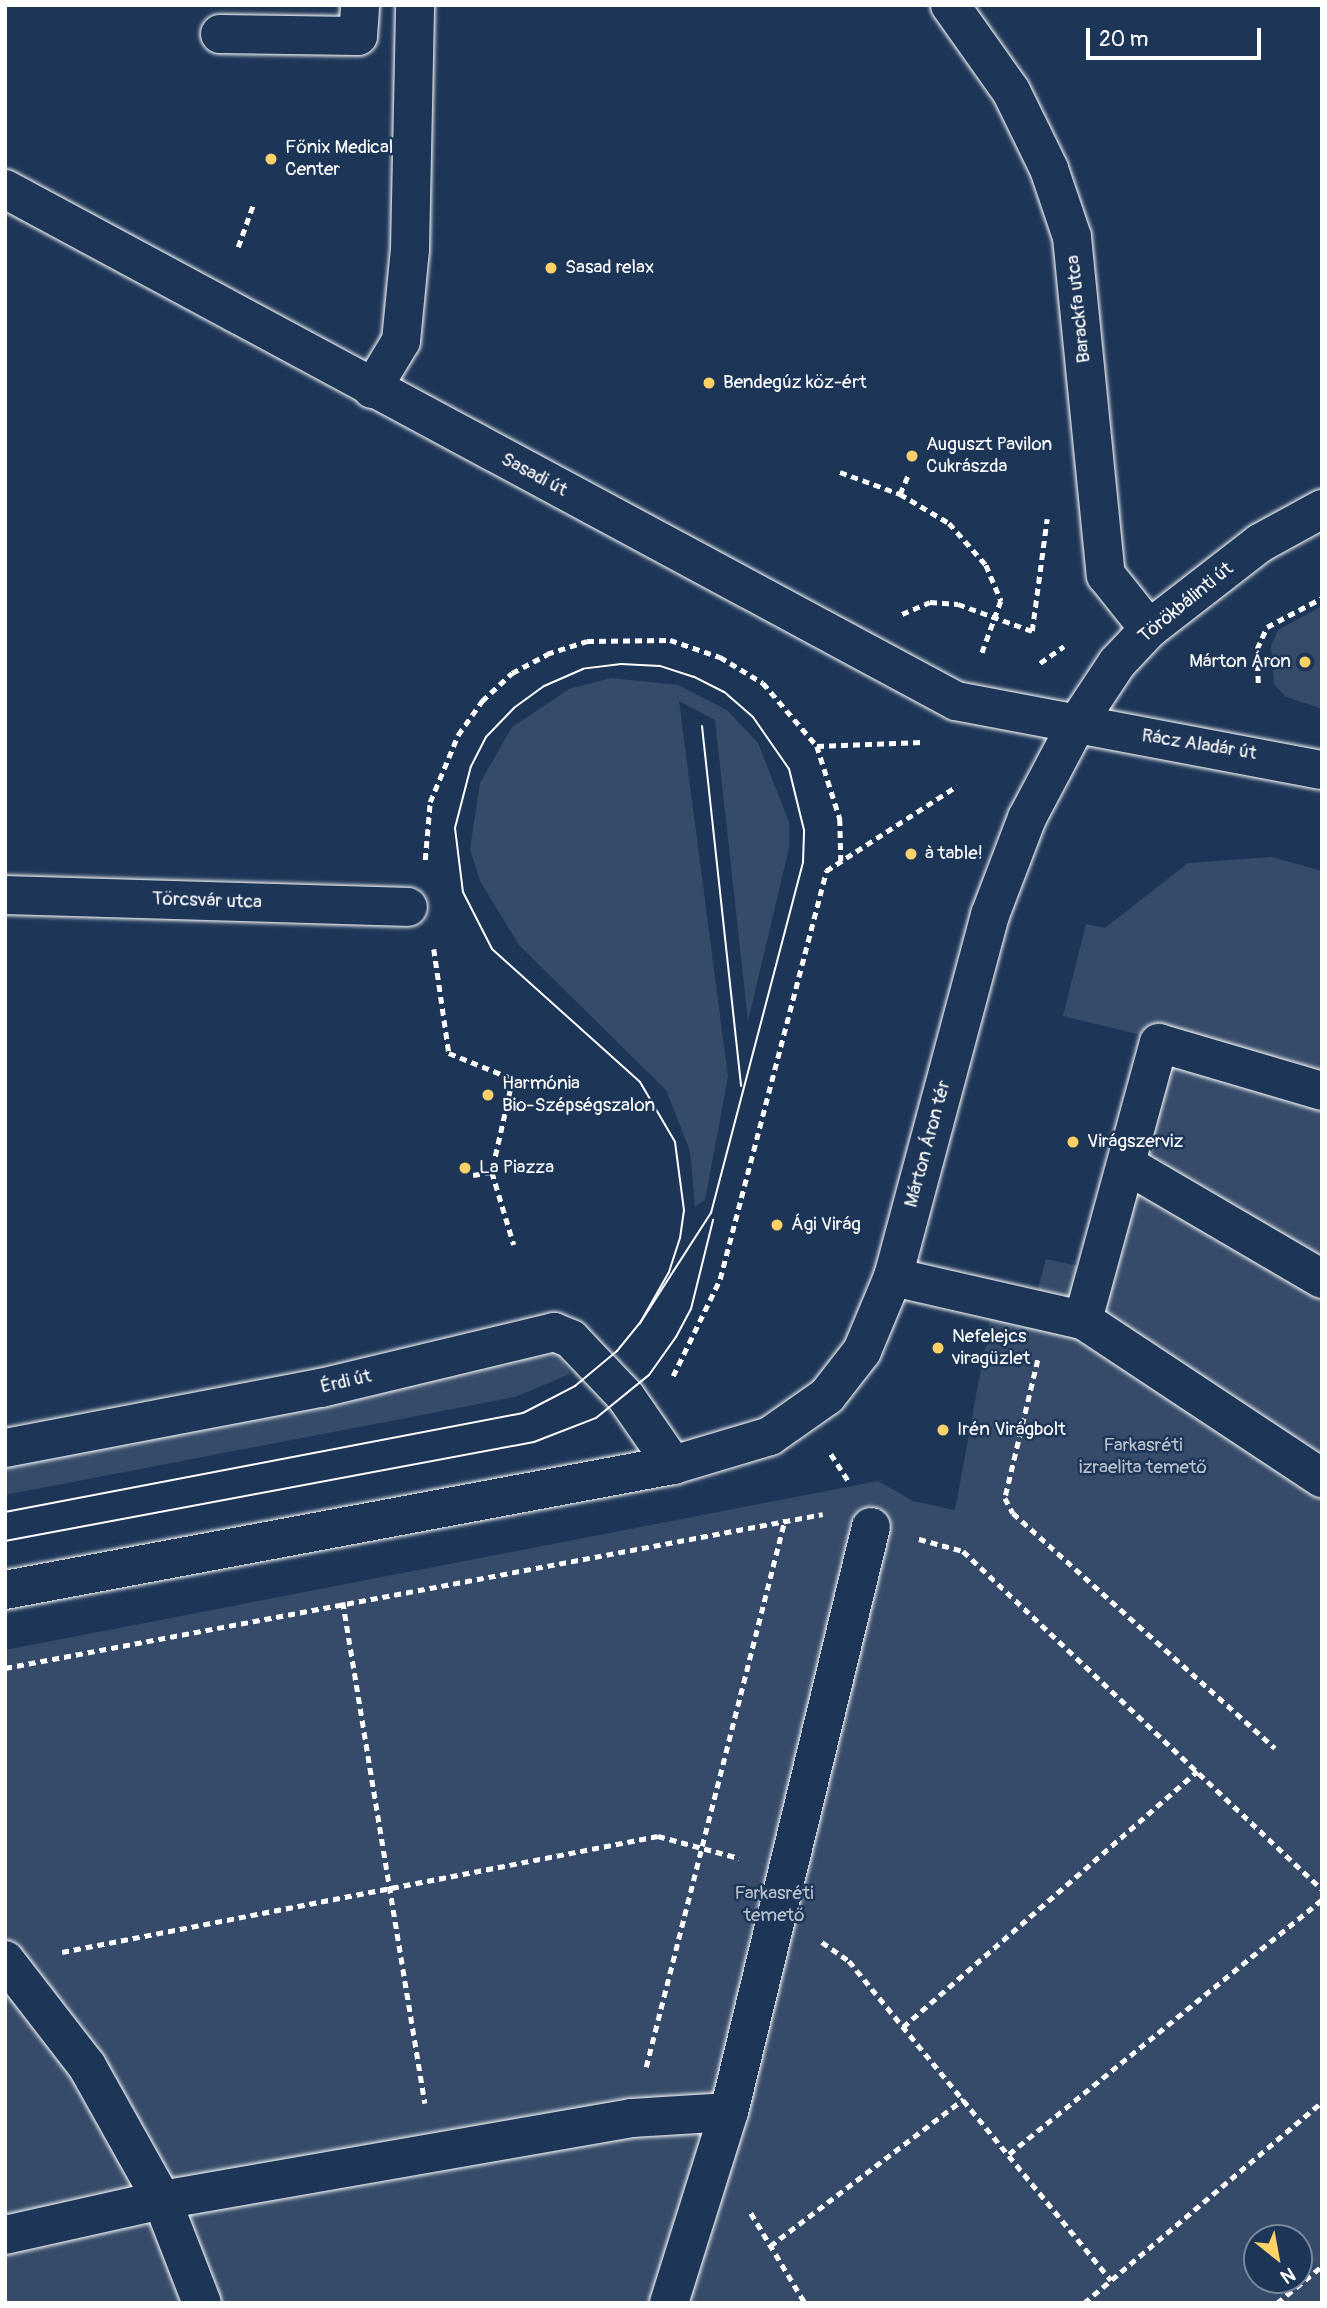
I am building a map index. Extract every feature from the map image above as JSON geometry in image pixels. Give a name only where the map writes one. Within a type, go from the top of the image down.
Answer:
[{"type":"street","points":[[220,34],[359,36],[360,5]]},
{"type":"street","points":[[372,389],[401,341],[410,249],[415,5]]},
{"type":"street","name":"Barackfa utca","points":[[950,5],[1011,91],[1049,169],[1072,237],[1106,575],[1149,629]]},
{"type":"street","name":"Sasadi út","points":[[5,189],[372,389],[956,701],[1076,725]]},
{"type":"street","name":"Törökbálinti út","points":[[1076,725],[1117,663],[1149,629],[1260,544],[1322,509]]},
{"type":"street","name":"Rácz Aladár út","points":[[1076,725],[1322,770]]},
{"type":"street","name":"Márton Áron tér","points":[[673,1465],[770,1436],[806,1413],[862,1351],[892,1277],[990,915],[1027,818],[1076,725]]},
{"type":"street","name":"Törcsvár utca","points":[[5,895],[418,907]]},
{"type":"street","points":[[1067,1316],[1127,1165],[1160,1043],[1322,1091]]},
{"type":"street","points":[[1127,1165],[1322,1279]]},
{"type":"street","points":[[892,1277],[1067,1316],[1322,1478]]},
{"type":"street","name":"Érdi út","points":[[5,1448],[321,1388],[548,1320],[571,1339],[649,1424],[673,1465]]},
{"type":"street","points":[[5,1590],[673,1465]]},
{"type":"street","points":[[669,2303],[729,2112],[871,1527]]},
{"type":"street","points":[[10,1964],[87,2066],[162,2200],[202,2303]]},
{"type":"street","points":[[5,2235],[162,2200],[632,2118],[729,2112]]},
{"type":"path","points":[[238,247],[253,205]]},
{"type":"path","points":[[840,472],[900,494],[948,523],[986,565],[1001,601],[1000,616],[979,660],[992,664]]},
{"type":"path","points":[[900,494],[909,473]]},
{"type":"path","points":[[901,615],[930,602],[1000,616],[1031,631],[1047,516]]},
{"type":"path","points":[[1028,667],[1050,660],[1117,592]]},
{"type":"path","points":[[1258,682],[1257,649],[1267,626],[1322,598]]},
{"type":"path","points":[[514,1245],[492,1172],[513,1079],[449,1053],[418,907],[430,802],[458,735],[482,701],[512,673],[547,654],[587,641],[670,640],[720,657],[763,683],[817,746],[840,820],[841,862]]},
{"type":"path","points":[[817,746],[934,743]]},
{"type":"path","points":[[649,1424],[720,1279],[826,871],[957,786]]},
{"type":"path","points":[[473,1175],[492,1172]]},
{"type":"path","points":[[1067,1316],[1005,1498],[1013,1513],[1275,1748]]},
{"type":"path","points":[[806,1413],[852,1485],[871,1527]]},
{"type":"path","points":[[5,1668],[820,1513],[963,1551],[1322,1889]]},
{"type":"path","points":[[632,2118],[785,1519]]},
{"type":"path","points":[[342,1602],[387,1885],[434,2152]]},
{"type":"path","points":[[903,2027],[1197,1771]]},
{"type":"path","points":[[10,1964],[387,1885],[658,1836],[787,1871]]},
{"type":"path","points":[[1009,2154],[1322,1900]]},
{"type":"path","points":[[778,1912],[849,1961],[1111,2280]]},
{"type":"path","points":[[770,2246],[964,2099]]},
{"type":"path","points":[[1084,2303],[1322,2102]]},
{"type":"path","points":[[718,2154],[805,2303]]},
{"type":"path","points":[[1277,2303],[1322,2266]]},
{"type":"green space","points":[[1322,606],[1322,709],[1286,697],[1274,684],[1271,646],[1278,630]]},
{"type":"green space","points":[[611,678],[678,685],[727,710],[758,743],[789,822],[789,848],[748,1021],[715,720],[679,701],[728,1077],[705,1200],[695,1207],[690,1151],[666,1090],[519,945],[480,881],[470,849],[480,783],[512,727],[569,689]]},
{"type":"green space","name":"Farkasréti temető","points":[[1272,857],[1322,871],[1322,2303],[5,2303],[5,1650],[878,1481],[913,1501],[955,1510],[991,1315],[1036,1296],[1046,1259],[1083,1267],[1141,1035],[1063,1016],[1086,924],[1105,928],[1188,863]]},
{"type":"green space","points":[[557,1352],[570,1374],[515,1397],[5,1495],[5,1463]]},
{"type":"tram line","points":[[5,1512],[523,1413],[575,1386],[617,1351],[640,1323],[711,1213],[803,862],[804,830],[789,769],[753,717],[724,692],[694,677],[660,666],[621,664],[583,669],[544,686],[514,708],[486,737],[471,766],[455,828],[463,892],[492,949],[640,1082],[675,1142],[684,1210],[680,1238],[669,1272],[640,1323]]},
{"type":"tram line","points":[[702,726],[741,1086]]},
{"type":"tram line","points":[[5,1541],[534,1442],[596,1418],[649,1375],[676,1337],[691,1309],[713,1220]]},
{"type":"place","name":"Főnix Medical Center","points":[[271,159]]},
{"type":"place","name":"Sasad relax","points":[[551,268]]},
{"type":"place","name":"Bendegúz köz-ért","points":[[709,383]]},
{"type":"place","name":"Auguszt Pavilon Cukrászda","points":[[912,456]]},
{"type":"place","name":"Márton Áron","points":[[1305,662]]},
{"type":"place","name":"à table!","points":[[911,854]]},
{"type":"place","name":"Harmónia Bio-Szépségszalon","points":[[488,1095]]},
{"type":"place","name":"Virágszerviz","points":[[1073,1142]]},
{"type":"place","name":"La Piazza","points":[[465,1168]]},
{"type":"place","name":"Ági Virág","points":[[777,1225]]},
{"type":"place","name":"Nefelejcs viragüzlet","points":[[938,1348]]},
{"type":"place","name":"Irén Virágbolt","points":[[943,1430]]},
{"type":"park label","name":"Farkasréti izraelita temető","points":[[1143,1457]]}]
